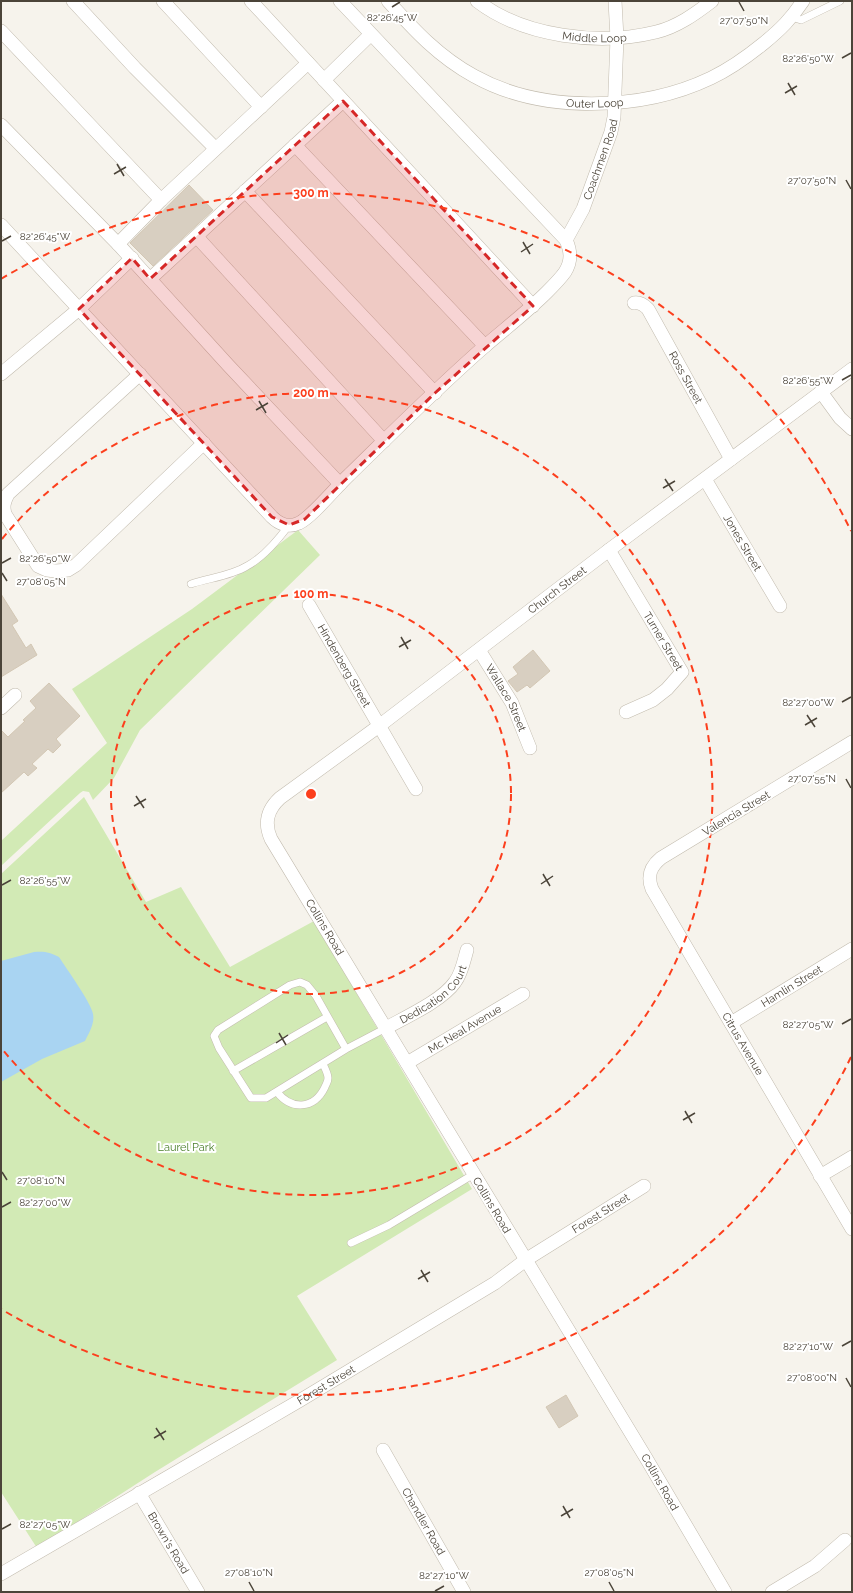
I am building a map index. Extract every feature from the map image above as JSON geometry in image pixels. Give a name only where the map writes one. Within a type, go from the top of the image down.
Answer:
[{"type":"street","points":[[73,1],[135,68],[216,148]]},
{"type":"street","points":[[163,1],[261,107]]},
{"type":"street","points":[[251,1],[533,306]]},
{"type":"street","points":[[4,235],[79,309],[272,517],[283,524],[298,524],[305,519],[384,441],[485,346],[533,306],[566,271],[570,255],[566,240],[370,35],[340,1]]},
{"type":"street","name":"Outer Loop","points":[[388,1],[426,43],[450,62],[475,77],[506,91],[541,100],[580,103],[613,103],[671,92],[712,78],[727,70],[753,52],[792,17],[803,1]]},
{"type":"street","name":"Middle Loop","points":[[477,1],[499,15],[542,31],[582,38],[617,38],[656,32],[675,25],[690,17],[712,1]]},
{"type":"street","name":"Coachmen Road","points":[[566,240],[583,209],[611,132],[614,116],[613,103],[617,38],[615,1]]},
{"type":"street","points":[[1,31],[160,200]]},
{"type":"street","points":[[324,80],[370,35]]},
{"type":"street","points":[[118,244],[160,200],[308,63]]},
{"type":"street","points":[[150,279],[343,101]]},
{"type":"street","points":[[1,125],[132,258],[228,365],[340,484]]},
{"type":"street","points":[[295,145],[485,346]]},
{"type":"street","points":[[245,191],[435,393]]},
{"type":"street","points":[[197,237],[384,441]]},
{"type":"street","points":[[1,374],[79,309],[132,258]]},
{"type":"street","name":"Ross Street","points":[[634,303],[638,302],[648,309],[731,459]]},
{"type":"street","name":"Church Street","points":[[268,815],[272,806],[280,798],[379,726],[609,550],[852,369]]},
{"type":"street","points":[[140,374],[8,494],[4,500],[3,507],[5,514],[35,563],[47,570],[56,571],[68,570],[76,565],[204,443]]},
{"type":"street","points":[[821,392],[840,418],[852,429]]},
{"type":"street","name":"Jones Street","points":[[705,479],[780,606]]},
{"type":"street","name":"Turner Street","points":[[609,550],[682,672],[667,689],[654,700],[626,712]]},
{"type":"street","name":"Hindenberg Street","points":[[309,605],[416,789]]},
{"type":"street","name":"Wallace Street","points":[[479,650],[512,702],[530,748]]},
{"type":"street","points":[[1,708],[15,695]]},
{"type":"street","name":"Valencia Street","points":[[661,858],[852,742]]},
{"type":"street","name":"Collins Road","points":[[268,815],[267,827],[271,839],[527,1259],[725,1592]]},
{"type":"street","name":"Citrus Avenue","points":[[661,858],[652,867],[649,874],[649,882],[652,889],[852,1229]]},
{"type":"street","name":"Hamlin Street","points":[[731,1023],[852,949]]},
{"type":"street","name":"Dedication Court","points":[[386,1028],[437,998],[449,989],[459,975],[467,950]]},
{"type":"street","name":"Mc Neal Avenue","points":[[407,1063],[523,994]]},
{"type":"street","points":[[820,1176],[852,1157]]},
{"type":"street","name":"Forest Street","points":[[1,1574],[299,1401],[488,1287],[527,1259],[644,1186]]},
{"type":"street","name":"Chandler Road","points":[[383,1450],[464,1592]]},
{"type":"street","name":"Brown's Road","points":[[139,1493],[198,1592]]},
{"type":"street","points":[[772,1592],[815,1566],[845,1540]]},
{"type":"lane","points":[[792,17],[801,20],[840,1]]},
{"type":"lane","points":[[191,584],[226,575],[247,566],[266,551],[281,536],[289,525]]},
{"type":"lane","points":[[346,1049],[316,996],[307,985],[300,982],[290,985],[218,1030],[214,1036],[218,1048],[251,1098],[266,1098],[346,1049],[386,1028]]},
{"type":"lane","points":[[233,1071],[327,1017]]},
{"type":"lane","points":[[277,1092],[284,1100],[291,1104],[302,1106],[313,1101],[322,1094],[327,1081],[328,1077],[323,1064]]},
{"type":"lane","points":[[351,1243],[389,1225],[474,1174]]},
{"type":"highlighted area","points":[[343,101],[533,306],[435,393],[305,519],[289,525],[272,517],[79,309],[132,258],[150,279]]},
{"type":"green space","points":[[298,530],[320,555],[140,730],[114,778],[93,800],[89,792],[83,791],[80,793],[1,866],[1,841],[107,743],[72,689],[192,609]]},
{"type":"green space","name":"Laurel Park","points":[[84,797],[146,902],[181,887],[230,967],[314,921],[472,1189],[297,1296],[337,1360],[155,1472],[37,1548],[1,1492],[1,874]]},
{"type":"water","points":[[34,952],[47,952],[59,957],[92,1009],[92,1024],[85,1041],[42,1059],[1,1082],[1,961]]},
{"type":"building","points":[[189,185],[213,210],[153,266],[130,243]]},
{"type":"building","points":[[1,594],[18,621],[12,625],[26,648],[31,644],[37,655],[1,677]]},
{"type":"building","points":[[533,650],[550,671],[530,688],[527,685],[517,692],[508,681],[518,674],[513,667]]},
{"type":"building","points":[[49,683],[80,716],[56,739],[61,745],[53,753],[48,749],[32,764],[37,768],[28,776],[24,772],[1,793],[1,730],[8,737],[25,721],[23,720],[36,708],[30,701]]},
{"type":"building","points":[[566,1395],[578,1416],[559,1428],[546,1407]]}]
